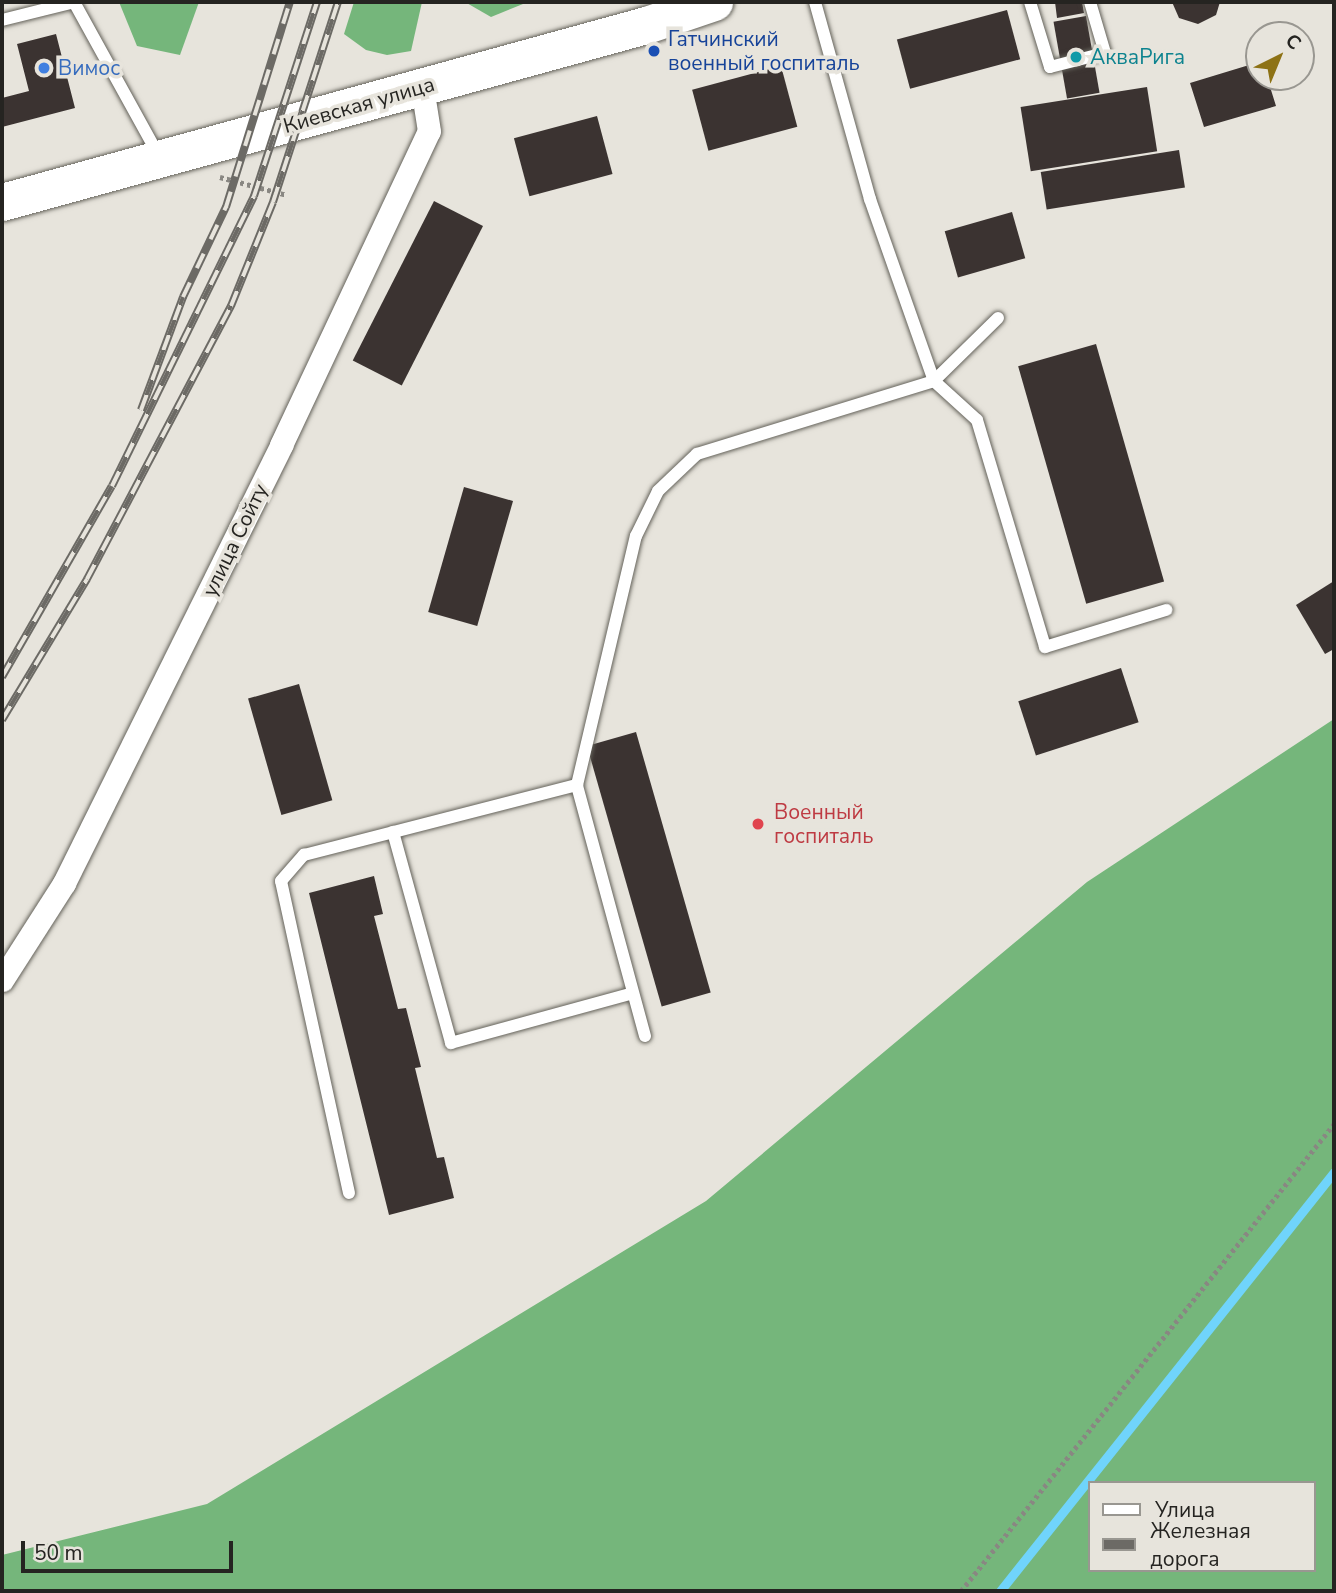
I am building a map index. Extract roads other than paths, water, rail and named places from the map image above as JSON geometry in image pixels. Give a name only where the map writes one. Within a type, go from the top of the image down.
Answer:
[{"type":"main road","name":"Киевская улица","points":[[2,202],[422,87],[714,2]]},
{"type":"street","name":"улица Сойту","points":[[2,980],[64,883],[281,445],[429,131],[422,87]]},
{"type":"lane","points":[[2,20],[74,2],[161,159]]},
{"type":"lane","points":[[815,2],[870,199],[934,381],[977,420],[1045,647],[1166,610]]},
{"type":"lane","points":[[1030,2],[1050,67],[1105,53],[1090,2]]},
{"type":"lane","points":[[645,1036],[630,993],[577,785],[636,536],[658,491],[697,454],[934,381],[998,318]]},
{"type":"lane","points":[[349,1193],[282,881],[304,855],[577,785]]},
{"type":"lane","points":[[393,832],[451,1043],[630,993]]},
{"type":"waterway","points":[[1000,1591],[1334,1172]]},
{"type":"railway","points":[[141,410],[183,297],[226,207],[290,2]]},
{"type":"railway","points":[[2,677],[112,486],[254,196],[317,2]]},
{"type":"railway","points":[[2,720],[87,579],[231,306],[273,202],[338,2]]},
{"type":"place","name":"Гатчинский военный госпиталь","points":[[654,51]]},
{"type":"place","name":"АкваРига","points":[[1076,57]]},
{"type":"place","name":"Вимос","points":[[44,68]]},
{"type":"place","name":"Военный госпиталь","points":[[758,824]]}]
